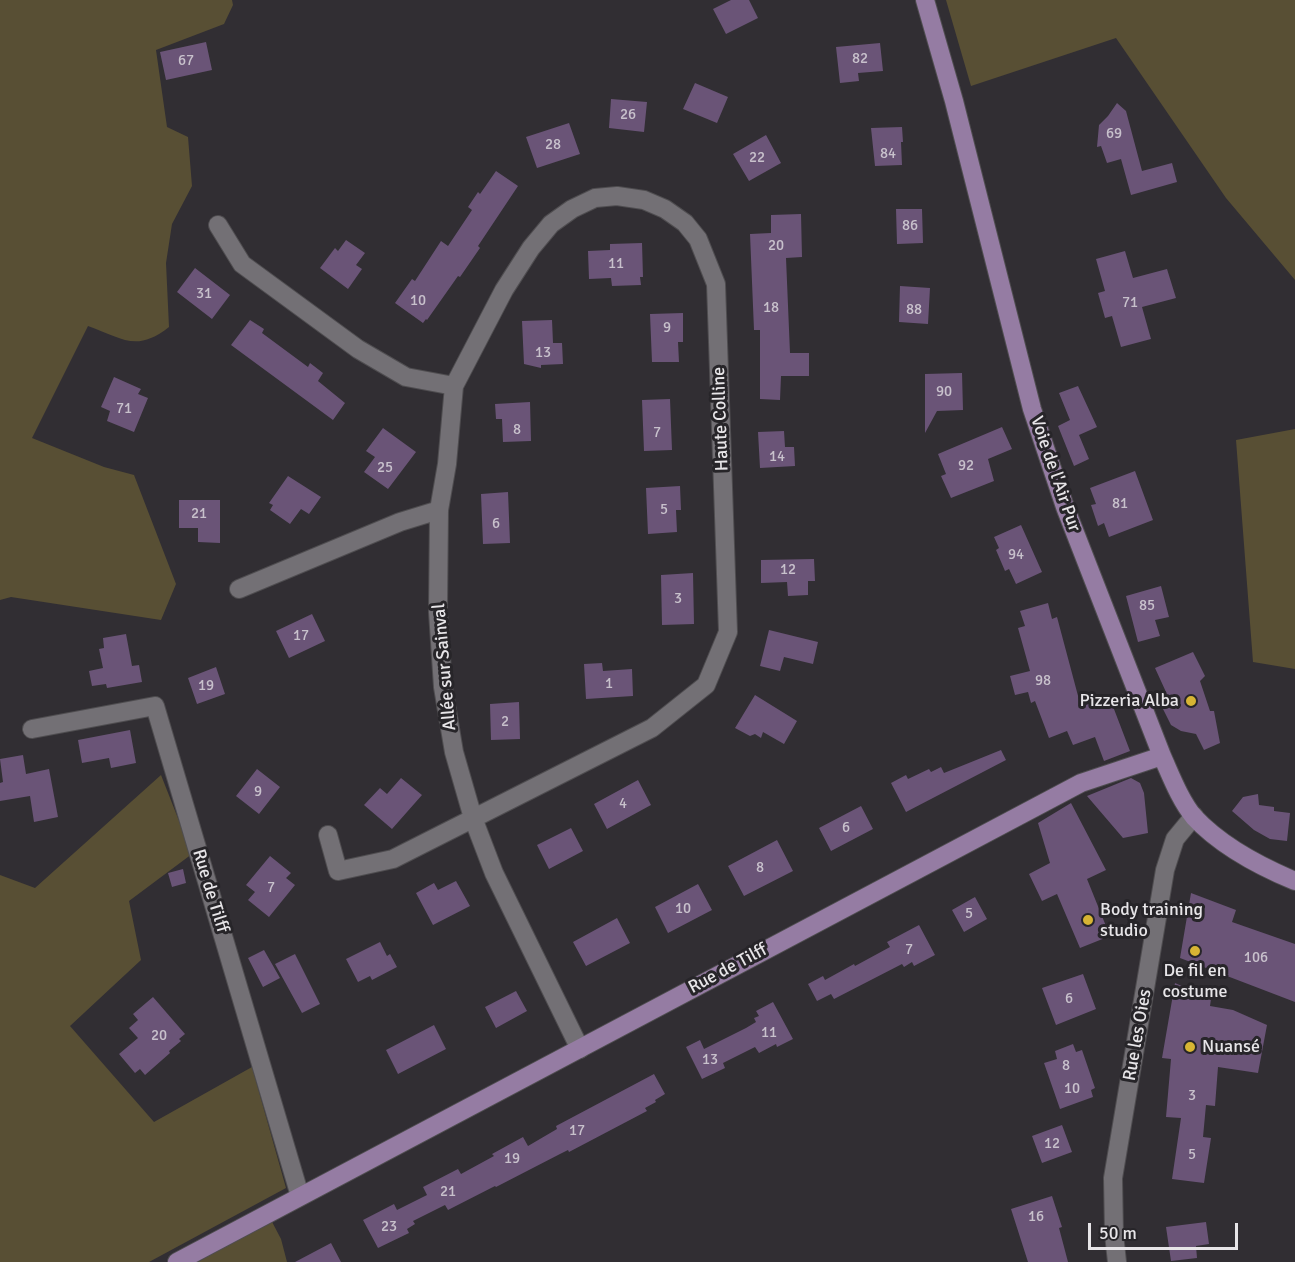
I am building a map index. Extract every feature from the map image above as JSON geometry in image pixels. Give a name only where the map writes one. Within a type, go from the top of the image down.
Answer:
[{"type":"main road","name":"Voie de l'Air Pur","points":[[926,0],[954,100],[1032,409],[1065,507],[1162,756],[1194,816],[1220,840],[1244,856],[1295,881]]},
{"type":"main road","name":"Rue de Tilff","points":[[177,1262],[1081,783],[1162,756]]},
{"type":"street","name":"Haute Colline","points":[[454,386],[504,290],[531,248],[551,224],[572,209],[595,198],[617,196],[644,200],[665,208],[685,223],[698,239],[716,284],[728,632],[706,685],[652,728],[473,818]]},
{"type":"street","points":[[218,225],[242,264],[358,349],[406,376],[454,386]]},
{"type":"street","name":"Allée sur Sainval","points":[[454,386],[447,464],[439,510],[438,612],[443,687],[454,752],[473,818],[494,873],[580,1049]]},
{"type":"street","points":[[239,590],[400,522],[439,510]]},
{"type":"street","name":"Rue de Tilff","points":[[32,729],[155,706],[300,1196]]},
{"type":"street","name":"Rue les Oies","points":[[1118,1262],[1114,1234],[1113,1178],[1163,881],[1175,839],[1194,816]]},
{"type":"street","points":[[328,835],[338,871],[393,859],[473,818]]},
{"type":"shaded area","points":[[0,0],[232,0],[233,5],[224,24],[156,50],[167,127],[188,137],[192,186],[172,224],[166,263],[169,327],[147,340],[129,341],[88,326],[32,438],[104,467],[134,475],[176,584],[161,620],[11,597],[0,600]]},
{"type":"shaded area","points":[[946,0],[1295,0],[1295,280],[1226,198],[1116,38],[971,86]]},
{"type":"shaded area","points":[[1295,429],[1295,669],[1253,662],[1236,440]]},
{"type":"shaded area","points":[[161,775],[192,854],[129,901],[141,960],[70,1026],[154,1122],[252,1067],[286,1188],[149,1262],[0,1262],[0,875],[35,888]]},
{"type":"shaded area","points":[[270,1218],[281,1239],[287,1262],[198,1262]]},
{"type":"building","points":[[731,0],[749,0],[758,18],[726,34],[713,9]]},
{"type":"building","points":[[206,42],[212,70],[166,80],[160,52]]},
{"type":"building","points":[[880,43],[883,71],[858,73],[859,81],[840,83],[836,47]]},
{"type":"building","points":[[695,83],[728,97],[717,123],[683,109]]},
{"type":"building","points":[[611,99],[647,102],[644,132],[609,128]]},
{"type":"building","points":[[1117,103],[1126,111],[1142,171],[1172,163],[1177,182],[1131,195],[1121,159],[1107,163],[1101,146],[1097,147],[1099,125]]},
{"type":"building","points":[[569,123],[580,154],[537,168],[526,137]]},
{"type":"building","points":[[902,127],[902,165],[875,166],[871,128]]},
{"type":"building","points":[[766,135],[781,163],[749,181],[733,154]]},
{"type":"building","points":[[496,171],[518,186],[460,277],[458,276],[423,323],[395,303],[412,279],[415,281],[441,241],[448,246],[472,210],[468,207]]},
{"type":"building","points":[[896,209],[922,209],[923,243],[897,244]]},
{"type":"building","points":[[801,214],[802,257],[786,258],[790,353],[809,353],[809,376],[781,376],[780,400],[760,399],[760,330],[754,330],[750,234],[771,233],[771,215]]},
{"type":"building","points":[[346,240],[365,253],[356,265],[362,269],[348,289],[320,268],[335,248],[338,251]]},
{"type":"building","points":[[642,243],[643,277],[640,277],[641,285],[612,286],[611,278],[589,279],[588,251],[610,250],[610,244]]},
{"type":"building","points":[[1125,251],[1133,278],[1167,269],[1176,298],[1142,307],[1151,339],[1121,347],[1112,316],[1105,318],[1098,293],[1105,291],[1096,259]]},
{"type":"building","points":[[195,268],[230,295],[212,319],[177,292]]},
{"type":"building","points":[[900,286],[930,288],[928,324],[899,322]]},
{"type":"building","points":[[683,313],[683,342],[678,342],[679,362],[652,362],[650,314]]},
{"type":"building","points":[[250,320],[264,329],[262,333],[308,367],[310,363],[323,373],[318,381],[345,403],[333,420],[231,345]]},
{"type":"building","points":[[552,320],[553,343],[562,343],[563,364],[541,365],[541,368],[524,364],[522,321]]},
{"type":"building","points":[[962,373],[963,410],[937,411],[925,433],[925,374]]},
{"type":"building","points":[[114,377],[141,389],[138,394],[148,398],[134,432],[107,421],[110,411],[101,407]]},
{"type":"building","points":[[1078,386],[1097,427],[1079,435],[1089,459],[1074,466],[1058,426],[1070,420],[1059,393]]},
{"type":"building","points":[[670,399],[672,450],[644,451],[642,400]]},
{"type":"building","points":[[530,402],[531,441],[503,442],[502,419],[496,419],[495,404]]},
{"type":"building","points":[[1002,427],[1012,449],[988,459],[994,481],[951,498],[941,476],[946,474],[938,454]]},
{"type":"building","points":[[383,428],[416,452],[388,489],[364,472],[375,457],[366,451]]},
{"type":"building","points":[[784,431],[785,447],[794,447],[795,466],[760,468],[758,432]]},
{"type":"building","points":[[1135,471],[1153,520],[1109,537],[1104,523],[1098,526],[1091,505],[1096,504],[1090,488]]},
{"type":"building","points":[[288,476],[321,497],[309,514],[301,509],[290,524],[270,510],[273,505],[269,503]]},
{"type":"building","points":[[680,486],[681,510],[676,510],[677,532],[648,534],[646,488]]},
{"type":"building","points":[[508,492],[510,543],[483,544],[481,494]]},
{"type":"building","points":[[179,500],[220,500],[220,543],[198,542],[198,528],[179,528]]},
{"type":"building","points":[[1021,525],[1042,572],[1016,584],[1009,569],[1005,571],[996,550],[999,548],[994,537]]},
{"type":"building","points":[[814,559],[815,581],[808,581],[808,595],[788,596],[787,582],[761,583],[761,560]]},
{"type":"building","points":[[693,573],[694,624],[662,625],[661,575]]},
{"type":"building","points":[[1161,586],[1169,617],[1155,620],[1160,636],[1138,642],[1126,596]]},
{"type":"building","points":[[1048,603],[1052,619],[1057,617],[1081,707],[1109,696],[1130,751],[1104,761],[1095,737],[1073,745],[1067,731],[1049,738],[1035,701],[1031,703],[1028,692],[1015,695],[1010,676],[1030,671],[1018,628],[1025,626],[1020,611]]},
{"type":"building","points":[[312,614],[325,641],[289,658],[276,631]]},
{"type":"building","points":[[769,630],[818,642],[813,664],[784,657],[780,671],[760,666]]},
{"type":"building","points":[[126,634],[132,666],[139,665],[142,682],[107,688],[106,684],[92,686],[89,671],[103,668],[99,649],[104,648],[103,638]]},
{"type":"building","points":[[1193,652],[1205,676],[1200,681],[1210,711],[1214,711],[1220,743],[1204,750],[1196,734],[1181,731],[1171,725],[1157,697],[1166,692],[1155,668]]},
{"type":"building","points":[[602,663],[603,671],[632,669],[633,696],[586,699],[584,664]]},
{"type":"building","points":[[216,667],[225,694],[197,704],[188,678]]},
{"type":"building","points":[[755,695],[797,721],[784,744],[763,732],[761,738],[755,734],[750,736],[735,728]]},
{"type":"building","points":[[519,702],[520,739],[491,740],[490,704]]},
{"type":"building","points":[[130,730],[136,763],[111,768],[109,758],[82,763],[78,740]]},
{"type":"building","points":[[1001,750],[1006,760],[906,812],[891,783],[906,775],[908,779],[929,769],[931,772],[941,767],[944,773]]},
{"type":"building","points":[[23,755],[26,774],[49,769],[58,817],[34,822],[30,796],[0,801],[0,783],[3,782],[0,759]]},
{"type":"building","points":[[257,769],[280,787],[259,814],[236,796]]},
{"type":"building","points":[[401,778],[422,795],[392,829],[364,805],[380,788],[387,794]]},
{"type":"building","points":[[1131,778],[1140,783],[1144,793],[1148,833],[1123,838],[1087,796]]},
{"type":"building","points":[[638,780],[651,805],[607,829],[594,804]]},
{"type":"building","points":[[1258,794],[1259,805],[1274,807],[1274,811],[1290,813],[1287,841],[1270,839],[1254,830],[1232,811],[1243,797]]},
{"type":"building","points":[[1071,803],[1106,870],[1087,879],[1110,936],[1080,948],[1057,894],[1042,901],[1029,874],[1050,863],[1038,823]]},
{"type":"building","points":[[861,806],[873,829],[831,851],[819,828]]},
{"type":"building","points":[[571,828],[583,851],[549,869],[537,845]]},
{"type":"building","points":[[777,840],[793,871],[744,896],[728,866]]},
{"type":"building","points":[[270,856],[291,873],[286,878],[295,885],[269,917],[248,900],[255,892],[246,885]]},
{"type":"building","points":[[183,869],[186,883],[172,887],[168,873]]},
{"type":"building","points":[[456,881],[470,906],[433,925],[416,893],[434,883],[438,890]]},
{"type":"building","points":[[698,884],[712,910],[668,933],[655,907]]},
{"type":"building","points":[[1191,893],[1236,910],[1232,922],[1295,944],[1295,1002],[1180,958]]},
{"type":"building","points":[[975,897],[987,919],[964,932],[952,910]]},
{"type":"building","points":[[617,918],[630,943],[586,966],[573,942]]},
{"type":"building","points":[[919,925],[935,955],[914,966],[912,962],[904,967],[902,964],[834,999],[831,994],[817,1001],[808,984],[823,976],[825,980],[854,964],[855,966],[890,947],[887,942]]},
{"type":"building","points":[[380,942],[387,956],[390,954],[397,967],[372,980],[370,976],[358,982],[346,959]]},
{"type":"building","points":[[264,950],[280,978],[263,987],[248,958]]},
{"type":"building","points":[[295,954],[320,1004],[302,1013],[275,964]]},
{"type":"building","points":[[1083,974],[1096,1009],[1056,1025],[1042,988]]},
{"type":"building","points":[[1175,983],[1211,999],[1210,1006],[1233,1010],[1267,1025],[1258,1073],[1218,1067],[1215,1106],[1206,1105],[1203,1137],[1211,1138],[1204,1183],[1172,1179],[1181,1118],[1166,1117],[1171,1059],[1162,1058]]},
{"type":"building","points":[[516,991],[527,1011],[496,1028],[485,1007]]},
{"type":"building","points":[[153,997],[185,1034],[179,1039],[181,1041],[169,1051],[170,1053],[145,1075],[140,1069],[135,1073],[119,1054],[138,1038],[129,1028],[138,1020],[133,1014]]},
{"type":"building","points":[[773,1002],[793,1039],[777,1047],[776,1044],[759,1053],[755,1047],[723,1063],[725,1068],[702,1079],[686,1047],[700,1040],[704,1049],[746,1028],[756,1022],[754,1018],[759,1016],[756,1011]]},
{"type":"building","points":[[434,1025],[446,1049],[398,1074],[386,1050]]},
{"type":"building","points":[[1073,1044],[1076,1052],[1082,1050],[1095,1088],[1091,1090],[1093,1097],[1060,1109],[1044,1063],[1057,1059],[1055,1051]]},
{"type":"building","points":[[654,1074],[665,1094],[645,1108],[647,1111],[569,1152],[568,1150],[448,1210],[445,1205],[413,1221],[415,1224],[407,1229],[409,1233],[378,1248],[363,1220],[394,1204],[397,1210],[427,1195],[423,1187],[458,1169],[461,1174],[523,1137],[528,1146],[557,1129],[556,1126]]},
{"type":"building","points":[[1062,1125],[1072,1152],[1042,1163],[1032,1136]]},
{"type":"building","points":[[1052,1196],[1062,1227],[1059,1228],[1068,1262],[1028,1262],[1011,1209]]},
{"type":"building","points":[[1206,1222],[1209,1244],[1196,1246],[1197,1258],[1171,1261],[1166,1227]]},
{"type":"building","points":[[331,1243],[341,1262],[295,1262]]},
{"type":"place","name":"Pizzeria Alba","points":[[1191,701]]},
{"type":"place","name":"Body training studio","points":[[1088,920]]},
{"type":"place","name":"De fil en costume","points":[[1195,951]]},
{"type":"place","name":"Nuansé","points":[[1190,1047]]}]
